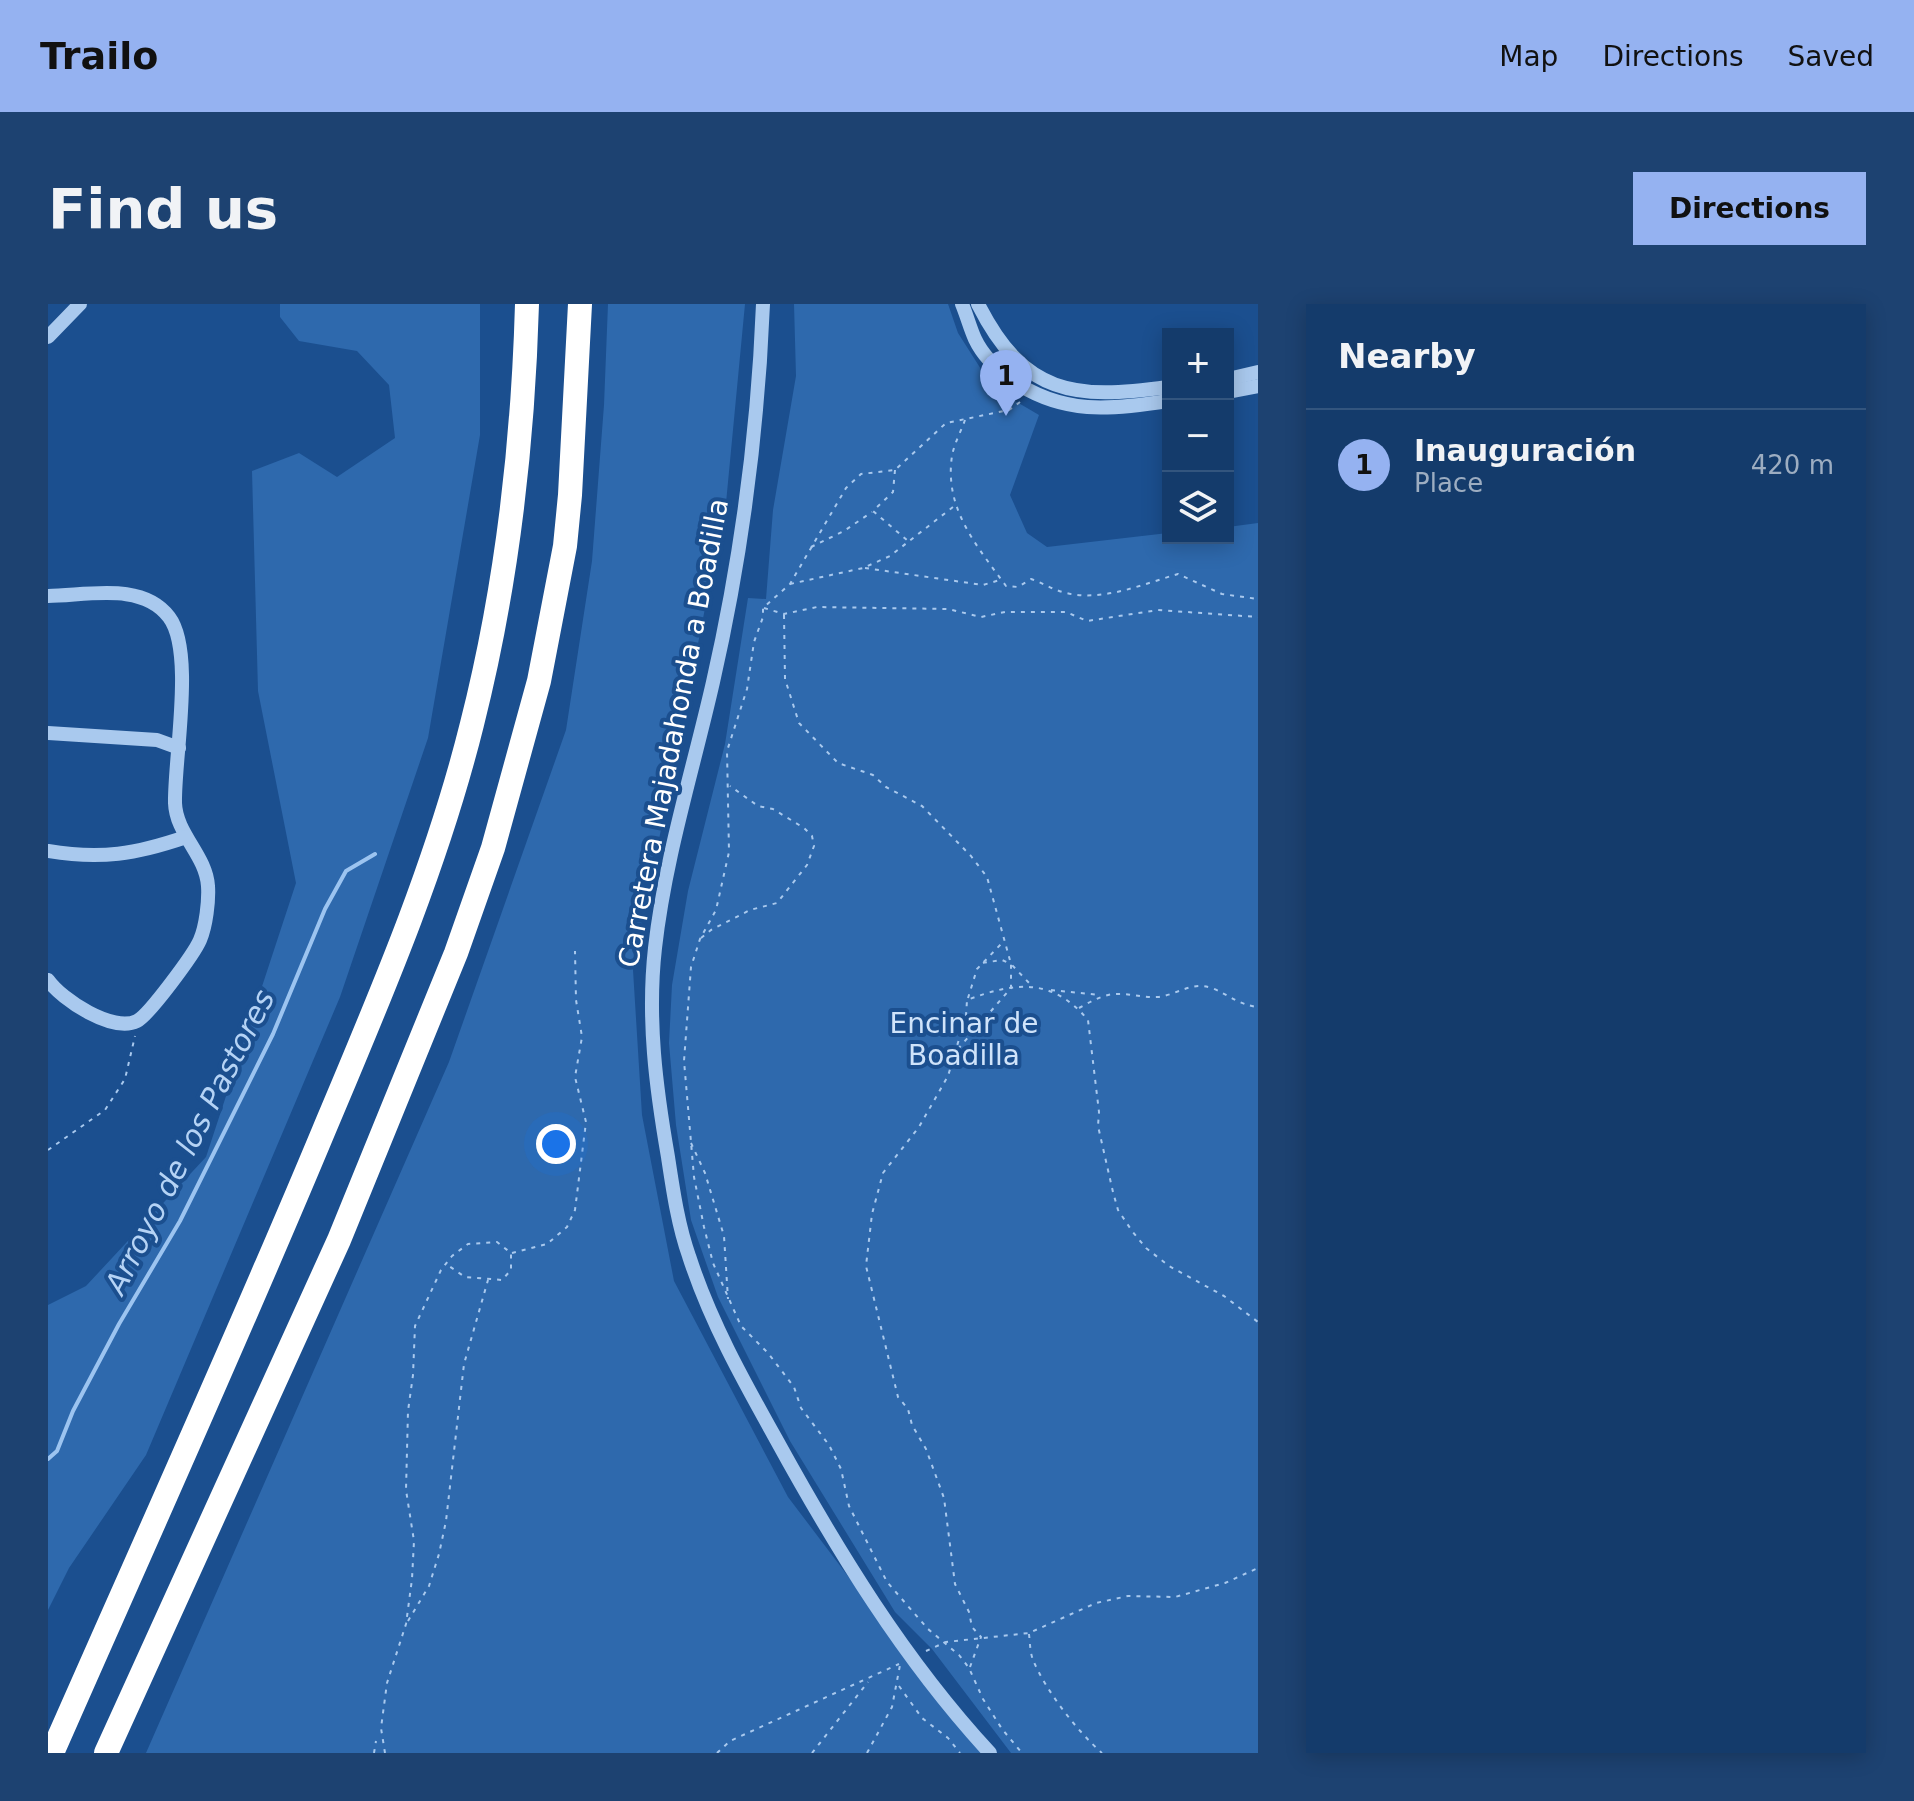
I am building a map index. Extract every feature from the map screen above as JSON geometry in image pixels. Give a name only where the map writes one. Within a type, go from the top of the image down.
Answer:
[{"type":"highway","points":[[56,1752],[290,1213],[406,934],[443,827],[472,724],[501,589],[521,448],[527,304]]},
{"type":"highway","points":[[106,1753],[339,1240],[456,953],[493,848],[539,681],[565,546],[580,304]]},
{"type":"highway","points":[[570,495],[587,421],[593,304]]},
{"type":"street","points":[[48,337],[80,304]]},
{"type":"street","name":"Carretera Majadahonda a Boadilla","points":[[763,304],[746,492],[716,666],[655,944],[651,987],[652,1043],[660,1107],[675,1198],[688,1253],[713,1321],[823,1522],[912,1658],[990,1753]]},
{"type":"street","points":[[962,304],[976,341],[997,369],[1032,394],[1060,404],[1095,409],[1162,402]]},
{"type":"street","points":[[978,304],[992,331],[1010,355],[1038,378],[1064,388],[1096,394],[1162,388]]},
{"type":"street","points":[[1234,378],[1258,372]]},
{"type":"street","points":[[1234,391],[1258,386]]},
{"type":"street","points":[[48,596],[133,595],[153,603],[169,617],[179,639],[179,748],[175,805],[186,837],[204,869],[208,886],[200,939],[182,968],[139,1020],[126,1024],[110,1022],[55,990],[48,980]]},
{"type":"street","points":[[48,733],[157,740],[179,748]]},
{"type":"street","points":[[48,851],[98,857],[159,846],[186,837]]},
{"type":"path","points":[[1022,1753],[996,1719],[969,1668],[946,1642],[928,1629],[887,1582],[849,1506],[841,1469],[829,1445],[801,1408],[794,1387],[768,1353],[741,1326],[713,1263],[704,1227],[694,1177],[684,1061],[691,967],[700,939],[716,910],[729,852],[727,751],[747,689],[763,608],[790,584],[846,488],[861,474],[895,470],[946,423],[1009,410],[1032,394]]},
{"type":"path","points":[[965,419],[952,455],[954,506],[975,543],[1006,586],[1018,587],[1031,579],[1069,594],[1092,595],[1119,592],[1178,574],[1222,594],[1258,599]]},
{"type":"path","points":[[810,547],[844,531],[873,511],[893,492],[895,470]]},
{"type":"path","points":[[790,584],[863,568],[890,556],[954,506]]},
{"type":"path","points":[[873,511],[909,542]]},
{"type":"path","points":[[863,568],[983,585],[1001,580]]},
{"type":"path","points":[[763,608],[784,614],[817,607],[948,609],[981,617],[1005,612],[1066,612],[1087,621],[1158,610],[1258,617]]},
{"type":"path","points":[[784,614],[785,679],[799,723],[838,763],[873,775],[886,787],[922,806],[987,877],[1011,964],[1011,988],[955,1052]]},
{"type":"path","points":[[700,939],[750,910],[777,903],[807,865],[814,846],[812,836],[804,828],[773,809],[758,806],[730,786]]},
{"type":"path","points":[[981,1637],[972,1627],[969,1612],[955,1584],[944,1498],[908,1409],[898,1397],[866,1266],[872,1214],[883,1173],[930,1110],[948,1076],[977,969],[1005,940]]},
{"type":"path","points":[[511,1253],[547,1244],[567,1227],[575,1210],[586,1122],[575,1077],[582,1037],[576,1000],[575,951]]},
{"type":"path","points":[[982,963],[1002,960],[1011,964],[1033,986]]},
{"type":"path","points":[[967,1000],[1011,988],[1033,986],[1106,996]]},
{"type":"path","points":[[1078,1009],[1117,993],[1154,998],[1197,986],[1211,988],[1243,1005],[1258,1007]]},
{"type":"path","points":[[1046,990],[1078,1009],[1088,1020],[1098,1126],[1118,1210],[1146,1248],[1169,1266],[1224,1296],[1258,1322]]},
{"type":"path","points":[[48,1150],[105,1110],[125,1079],[139,1020]]},
{"type":"path","points":[[690,1140],[705,1173],[724,1236],[729,1300]]},
{"type":"path","points":[[385,1753],[381,1728],[387,1683],[406,1624],[414,1541],[406,1490],[415,1326],[446,1264],[468,1244],[497,1242],[511,1253]]},
{"type":"path","points":[[446,1264],[465,1277],[502,1280],[511,1270],[511,1253]]},
{"type":"path","points":[[406,1624],[429,1586],[439,1554],[449,1497],[464,1364],[488,1279]]},
{"type":"path","points":[[912,1658],[946,1642],[1029,1633],[1096,1603],[1128,1596],[1175,1597],[1225,1583],[1258,1568]]},
{"type":"path","points":[[1029,1633],[1033,1659],[1073,1724],[1102,1753]]},
{"type":"path","points":[[969,1668],[981,1637]]},
{"type":"path","points":[[717,1753],[730,1741],[900,1664],[892,1707],[867,1753]]},
{"type":"path","points":[[812,1753],[869,1679]]},
{"type":"path","points":[[897,1685],[922,1718],[948,1738],[960,1753]]},
{"type":"path","points":[[374,1753],[376,1741]]},
{"type":"green space","points":[[280,304],[480,304],[480,435],[428,738],[340,997],[146,1455],[69,1568],[48,1610],[48,1305],[86,1286],[206,1157],[296,883],[258,691],[252,471],[299,453],[337,477],[395,438],[389,385],[357,351],[299,341],[280,317]]},
{"type":"green space","points":[[608,304],[745,304],[726,503],[633,970],[642,1115],[674,1281],[788,1497],[982,1753],[146,1753],[449,1062],[566,730],[592,561]]},
{"type":"green space","name":"Encinar de Boadilla","points":[[794,304],[948,304],[958,333],[993,388],[1039,415],[1010,495],[1027,533],[1047,547],[1162,534],[1162,544],[1234,544],[1234,526],[1258,523],[1258,1753],[1011,1753],[932,1649],[895,1612],[790,1441],[718,1297],[691,1220],[676,1125],[669,1043],[672,985],[688,891],[725,744],[748,598],[766,599],[773,510],[796,376]]},
{"type":"waterway","name":"Arroyo de los Pastores","points":[[48,1459],[57,1451],[73,1411],[119,1324],[180,1221],[273,1034],[325,909],[346,871],[375,854]]},
{"type":"place","name":"Inauguración","points":[[1006,416]]}]
